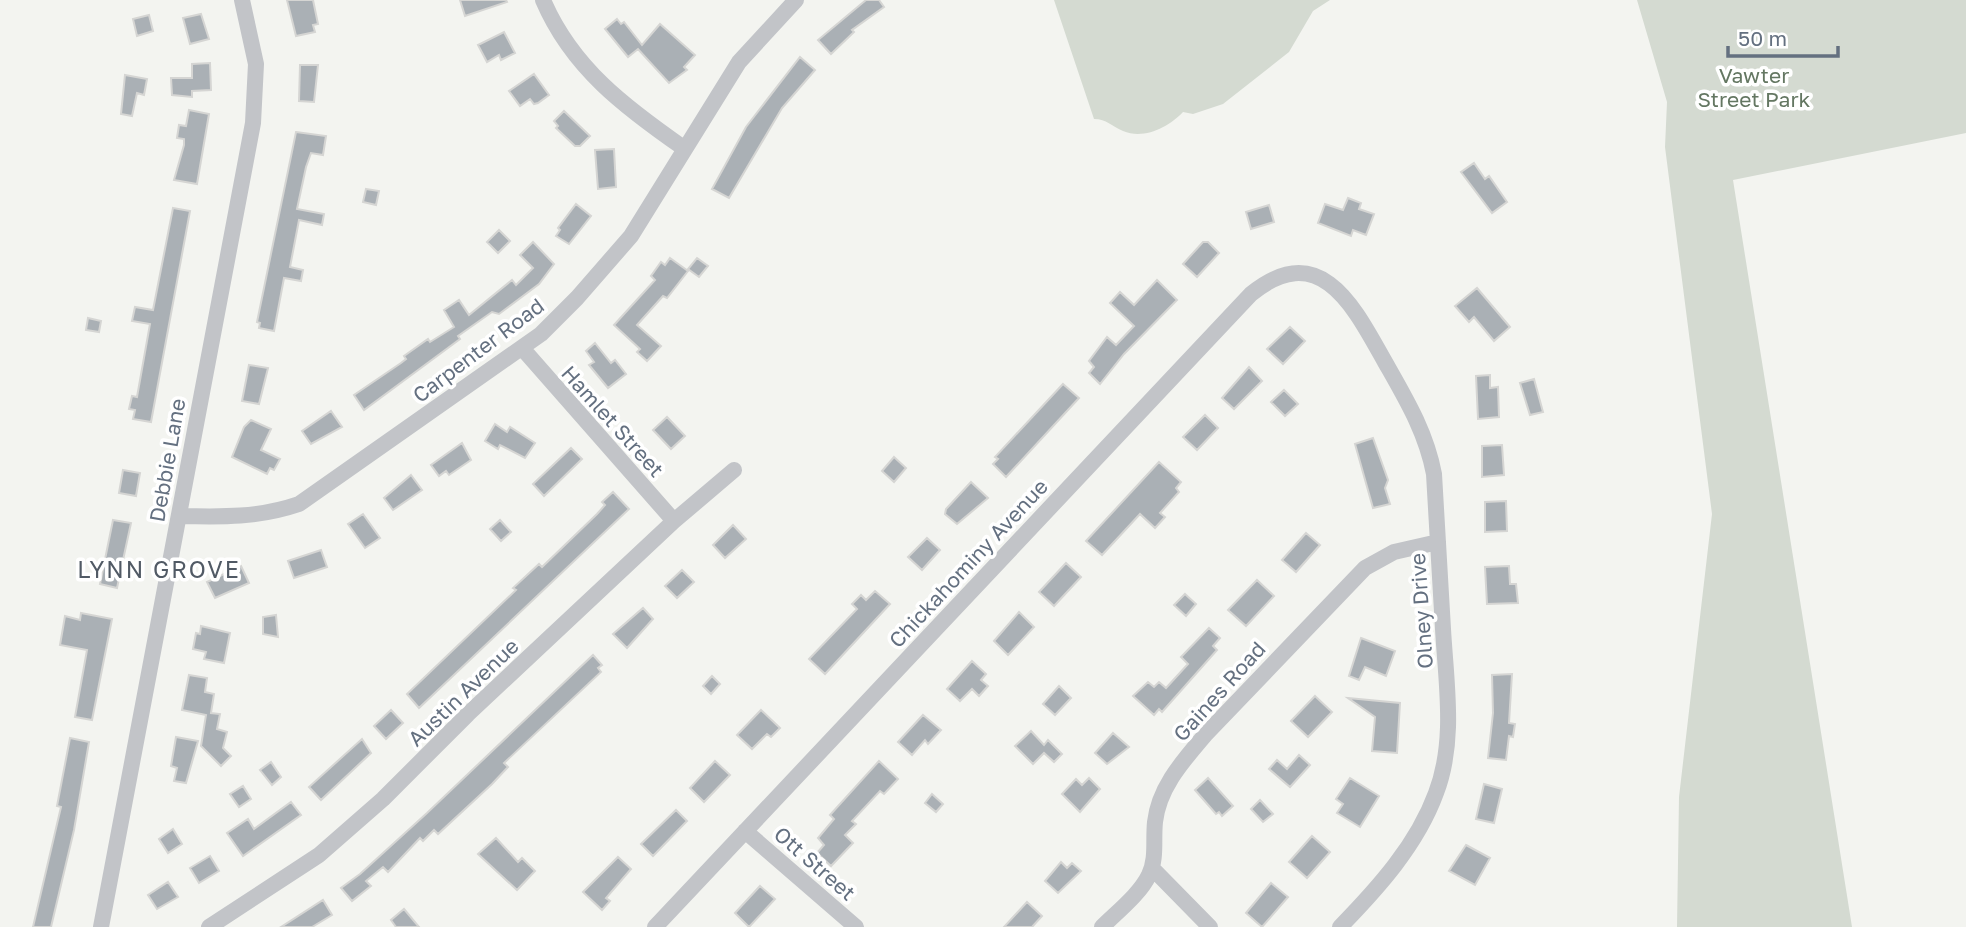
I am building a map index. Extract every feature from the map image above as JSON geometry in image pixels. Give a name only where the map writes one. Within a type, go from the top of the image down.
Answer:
[{"type":"street","name":"Debbie Lane","points":[[101,927],[253,123],[256,64],[242,0]]},
{"type":"street","points":[[543,0],[563,39],[584,69],[639,117],[685,149]]},
{"type":"street","name":"Carpenter Road","points":[[179,516],[241,517],[271,514],[299,503],[541,334],[602,272],[631,236],[739,62],[796,0]]},
{"type":"street","name":"Chickahominy Avenue","points":[[655,927],[1251,294],[1275,279],[1290,275],[1318,277],[1334,286]]},
{"type":"street","name":"Olney Drive","points":[[1334,286],[1353,307],[1420,424],[1434,474],[1448,704],[1445,760],[1437,793],[1411,841],[1390,871],[1340,927]]},
{"type":"street","name":"Hamlet Street","points":[[522,348],[674,521]]},
{"type":"street","name":"Austin Avenue","points":[[209,927],[319,855],[374,807],[674,521],[734,470]]},
{"type":"street","name":"Gaines Road","points":[[1152,868],[1155,822],[1164,792],[1181,763],[1205,735],[1365,568],[1394,552],[1438,542]]},
{"type":"street","name":"Ott Street","points":[[745,831],[856,927]]},
{"type":"street","points":[[1102,927],[1147,879],[1152,868],[1210,927]]},
{"type":"green space","points":[[1054,0],[1330,0],[1313,11],[1289,52],[1223,104],[1193,114],[1183,112],[1156,131],[1139,134],[1123,131],[1106,121],[1094,119]]},
{"type":"green space","name":"Vawter Street Park","points":[[1637,0],[1966,0],[1966,133],[1733,180],[1852,927],[1677,927],[1679,797],[1712,514],[1665,147],[1667,102]]},
{"type":"building","points":[[287,0],[313,0],[318,24],[313,25],[315,32],[296,36]]},
{"type":"building","points":[[460,0],[506,0],[507,2],[465,16]]},
{"type":"building","points":[[866,0],[879,0],[884,7],[852,30],[854,32],[831,54],[818,40]]},
{"type":"building","points":[[201,14],[209,39],[190,44],[183,18]]},
{"type":"building","points":[[149,15],[153,31],[137,36],[133,19]]},
{"type":"building","points":[[617,19],[621,24],[624,22],[642,45],[660,24],[695,55],[684,67],[687,70],[669,83],[638,49],[628,57],[605,29]]},
{"type":"building","points":[[504,32],[515,53],[501,60],[499,55],[487,62],[478,45]]},
{"type":"building","points":[[800,57],[815,70],[782,108],[729,198],[712,189],[746,127]]},
{"type":"building","points":[[210,63],[211,90],[192,91],[192,97],[172,95],[171,78],[192,78],[192,64]]},
{"type":"building","points":[[300,65],[318,65],[314,102],[299,101]]},
{"type":"building","points":[[534,74],[549,95],[538,103],[534,104],[530,99],[520,106],[509,91]]},
{"type":"building","points":[[125,75],[147,79],[144,95],[137,93],[132,116],[121,114]]},
{"type":"building","points":[[189,110],[209,114],[197,184],[174,180],[184,145],[184,139],[177,138],[179,125],[186,126]]},
{"type":"building","points":[[564,111],[590,136],[580,146],[575,146],[556,128],[558,126],[554,121]]},
{"type":"building","points":[[296,132],[326,136],[323,155],[311,153],[297,209],[324,214],[322,225],[299,220],[290,267],[303,270],[301,281],[284,278],[274,331],[259,328],[260,323],[257,322]]},
{"type":"building","points":[[614,149],[616,187],[598,189],[595,150]]},
{"type":"building","points":[[1474,163],[1485,179],[1489,176],[1507,202],[1492,213],[1461,172]]},
{"type":"building","points":[[366,189],[379,191],[376,205],[363,202]]},
{"type":"building","points":[[1348,198],[1361,203],[1359,209],[1374,214],[1366,235],[1353,230],[1351,236],[1318,223],[1325,204],[1343,210]]},
{"type":"building","points":[[576,204],[591,216],[569,244],[556,236],[560,230],[558,228]]},
{"type":"building","points":[[1269,205],[1274,222],[1251,229],[1246,212]]},
{"type":"building","points":[[173,208],[190,211],[151,422],[133,419],[135,410],[129,409],[132,396],[137,397],[150,324],[132,321],[135,307],[153,310]]},
{"type":"building","points":[[499,230],[510,241],[498,253],[487,242]]},
{"type":"building","points":[[533,242],[554,264],[539,284],[499,314],[492,312],[458,336],[460,339],[364,410],[354,395],[401,363],[406,359],[404,356],[428,339],[430,342],[454,327],[444,310],[459,300],[469,315],[512,280],[516,285],[533,268],[520,255]]},
{"type":"building","points":[[1203,242],[1208,242],[1219,253],[1197,277],[1183,264]]},
{"type":"building","points":[[670,258],[688,271],[667,298],[663,296],[637,325],[661,346],[647,361],[637,352],[640,349],[614,325],[655,280],[651,276],[661,262],[665,265]]},
{"type":"building","points":[[697,258],[708,266],[699,277],[688,269]]},
{"type":"building","points":[[1157,280],[1177,300],[1124,354],[1100,384],[1089,373],[1094,367],[1089,361],[1107,337],[1116,345],[1134,326],[1110,303],[1120,292],[1134,305]]},
{"type":"building","points":[[1477,288],[1510,327],[1494,341],[1474,317],[1469,322],[1455,306]]},
{"type":"building","points":[[88,318],[101,321],[99,332],[86,330]]},
{"type":"building","points":[[1290,327],[1305,341],[1283,364],[1267,349]]},
{"type":"building","points":[[595,343],[611,363],[615,360],[626,374],[608,388],[589,365],[594,362],[586,351]]},
{"type":"building","points":[[249,365],[268,368],[259,404],[242,401]]},
{"type":"building","points":[[1249,367],[1262,381],[1234,409],[1222,398]]},
{"type":"building","points":[[1490,375],[1490,388],[1498,387],[1499,417],[1478,419],[1476,376]]},
{"type":"building","points":[[1534,379],[1543,412],[1530,415],[1520,383]]},
{"type":"building","points":[[1063,384],[1079,398],[1006,477],[993,464],[998,459],[995,457]]},
{"type":"building","points":[[1284,390],[1298,404],[1285,416],[1271,402]]},
{"type":"building","points":[[331,411],[342,427],[311,444],[302,431]]},
{"type":"building","points":[[1205,415],[1218,428],[1197,450],[1183,437]]},
{"type":"building","points":[[667,417],[685,436],[671,449],[653,430]]},
{"type":"building","points":[[251,420],[271,429],[261,450],[280,459],[274,470],[270,468],[267,474],[232,457],[244,427]]},
{"type":"building","points":[[495,424],[507,432],[510,427],[535,443],[525,458],[500,445],[498,449],[485,441]]},
{"type":"building","points":[[1373,438],[1388,480],[1385,488],[1390,504],[1373,508],[1355,444]]},
{"type":"building","points":[[462,443],[471,460],[449,475],[446,471],[439,476],[431,465]]},
{"type":"building","points":[[1502,445],[1504,475],[1482,477],[1482,446]]},
{"type":"building","points":[[571,448],[582,459],[544,496],[533,484]]},
{"type":"building","points":[[894,457],[906,468],[894,482],[882,471]]},
{"type":"building","points":[[1159,462],[1181,482],[1176,488],[1179,492],[1160,513],[1165,517],[1155,528],[1140,514],[1102,555],[1086,541]]},
{"type":"building","points":[[123,470],[140,473],[136,496],[119,493]]},
{"type":"building","points":[[411,475],[422,490],[393,510],[384,498]]},
{"type":"building","points":[[971,482],[988,498],[957,524],[945,514],[946,509]]},
{"type":"building","points":[[613,492],[629,509],[419,708],[407,694],[516,590],[513,588],[539,564],[542,567],[597,514],[605,505],[602,502]]},
{"type":"building","points":[[1506,501],[1507,531],[1485,532],[1485,502]]},
{"type":"building","points":[[363,514],[380,538],[365,548],[348,524]]},
{"type":"building","points":[[113,520],[131,523],[117,588],[100,584]]},
{"type":"building","points":[[500,520],[511,532],[501,541],[490,529]]},
{"type":"building","points":[[733,525],[746,539],[725,558],[713,545]]},
{"type":"building","points":[[1306,533],[1320,545],[1296,572],[1282,560]]},
{"type":"building","points":[[927,538],[940,550],[922,570],[908,557]]},
{"type":"building","points":[[321,550],[327,567],[294,578],[288,561]]},
{"type":"building","points":[[1066,563],[1081,577],[1054,606],[1039,592]]},
{"type":"building","points":[[241,566],[249,583],[215,598],[207,582]]},
{"type":"building","points":[[1509,566],[1510,584],[1516,584],[1518,603],[1487,604],[1485,567]]},
{"type":"building","points":[[682,570],[694,582],[677,598],[665,586]]},
{"type":"building","points":[[1257,580],[1274,596],[1246,626],[1228,610]]},
{"type":"building","points":[[875,591],[890,604],[825,674],[809,659],[857,609],[852,604],[861,595],[866,600]]},
{"type":"building","points":[[1185,594],[1196,604],[1186,616],[1174,605]]},
{"type":"building","points":[[643,608],[653,619],[627,648],[613,634]]},
{"type":"building","points":[[1019,612],[1034,627],[1008,655],[994,641]]},
{"type":"building","points":[[81,613],[112,619],[92,720],[75,717],[87,650],[60,645],[65,616],[80,620]]},
{"type":"building","points":[[276,615],[278,637],[263,634],[263,617]]},
{"type":"building","points":[[201,626],[230,633],[224,663],[204,659],[206,652],[193,649],[196,633],[200,634]]},
{"type":"building","points":[[1209,628],[1220,638],[1213,646],[1217,650],[1162,712],[1159,709],[1154,715],[1133,696],[1148,682],[1154,687],[1159,682],[1166,688],[1188,664],[1181,657]]},
{"type":"building","points":[[1361,638],[1395,651],[1386,676],[1365,667],[1359,680],[1349,676]]},
{"type":"building","points":[[593,655],[602,665],[598,668],[601,672],[504,763],[508,767],[492,784],[438,834],[434,830],[423,841],[420,838],[388,872],[383,867],[366,881],[371,886],[352,901],[341,888],[427,813]]},
{"type":"building","points":[[972,661],[986,674],[981,680],[988,686],[979,696],[972,689],[960,701],[947,689]]},
{"type":"building","points":[[1512,674],[1509,723],[1515,724],[1513,737],[1509,736],[1506,760],[1488,758],[1493,713],[1492,675]]},
{"type":"building","points":[[189,675],[207,678],[205,692],[214,694],[211,713],[220,714],[217,729],[227,732],[223,748],[231,756],[221,766],[201,746],[206,715],[182,710]]},
{"type":"building","points":[[712,676],[720,684],[711,694],[703,686]]},
{"type":"building","points":[[1059,686],[1071,698],[1055,715],[1043,704]]},
{"type":"building","points":[[1315,696],[1332,712],[1308,737],[1291,721]]},
{"type":"building","points":[[1348,698],[1400,703],[1397,753],[1372,751],[1375,717]]},
{"type":"building","points":[[391,710],[403,723],[386,739],[374,726]]},
{"type":"building","points":[[761,710],[780,728],[771,737],[767,734],[752,749],[737,735]]},
{"type":"building","points":[[923,715],[941,730],[928,744],[925,740],[912,755],[898,742]]},
{"type":"building","points":[[1031,731],[1044,745],[1048,740],[1062,754],[1054,762],[1044,753],[1033,764],[1015,746]]},
{"type":"building","points":[[1113,733],[1129,747],[1107,764],[1095,753]]},
{"type":"building","points":[[176,737],[198,741],[186,783],[174,781],[177,768],[171,766]]},
{"type":"building","points":[[70,738],[89,742],[74,830],[51,927],[33,927],[61,807],[57,806]]},
{"type":"building","points":[[362,739],[371,753],[321,800],[309,787]]},
{"type":"building","points":[[1299,755],[1310,765],[1290,787],[1269,769],[1277,760],[1287,769]]},
{"type":"building","points":[[715,761],[730,775],[704,802],[690,788]]},
{"type":"building","points":[[879,761],[898,779],[884,794],[880,791],[852,821],[856,824],[845,835],[853,843],[831,866],[817,853],[824,845],[818,838],[834,819],[830,815]]},
{"type":"building","points":[[271,762],[281,777],[272,785],[260,770]]},
{"type":"building","points":[[1089,778],[1100,789],[1080,812],[1062,794],[1076,779],[1082,785]]},
{"type":"building","points":[[1208,778],[1233,806],[1222,816],[1219,812],[1216,814],[1195,790]]},
{"type":"building","points":[[1350,778],[1379,796],[1360,827],[1337,813],[1343,804],[1336,799]]},
{"type":"building","points":[[1484,784],[1502,789],[1494,823],[1476,819]]},
{"type":"building","points":[[243,786],[251,799],[239,807],[230,794]]},
{"type":"building","points":[[932,794],[943,804],[936,812],[925,803]]},
{"type":"building","points":[[1260,800],[1273,814],[1263,822],[1251,809]]},
{"type":"building","points":[[291,802],[301,815],[243,856],[227,833],[248,819],[254,829]]},
{"type":"building","points":[[676,810],[687,821],[653,856],[641,844]]},
{"type":"building","points":[[173,829],[182,844],[168,853],[159,839]]},
{"type":"building","points":[[1312,836],[1330,852],[1307,878],[1289,862]]},
{"type":"building","points":[[496,838],[518,862],[522,858],[535,871],[517,890],[478,854]]},
{"type":"building","points":[[1466,845],[1490,858],[1475,885],[1449,871]]},
{"type":"building","points":[[210,856],[219,871],[199,883],[190,868]]},
{"type":"building","points":[[618,857],[631,869],[606,898],[610,901],[602,910],[583,892]]},
{"type":"building","points":[[1061,862],[1067,868],[1072,863],[1081,871],[1058,893],[1045,881]]},
{"type":"building","points":[[168,882],[178,897],[157,909],[148,895]]},
{"type":"building","points":[[1271,883],[1288,897],[1262,927],[1246,913]]},
{"type":"building","points":[[760,886],[775,899],[749,927],[735,913]]},
{"type":"building","points":[[323,900],[332,915],[312,927],[281,927]]},
{"type":"building","points":[[1027,902],[1042,916],[1032,927],[1004,927]]},
{"type":"building","points":[[404,909],[419,927],[396,927],[391,920]]},
{"type":"district","name":"LYNN GROVE","points":[[159,569]]}]
